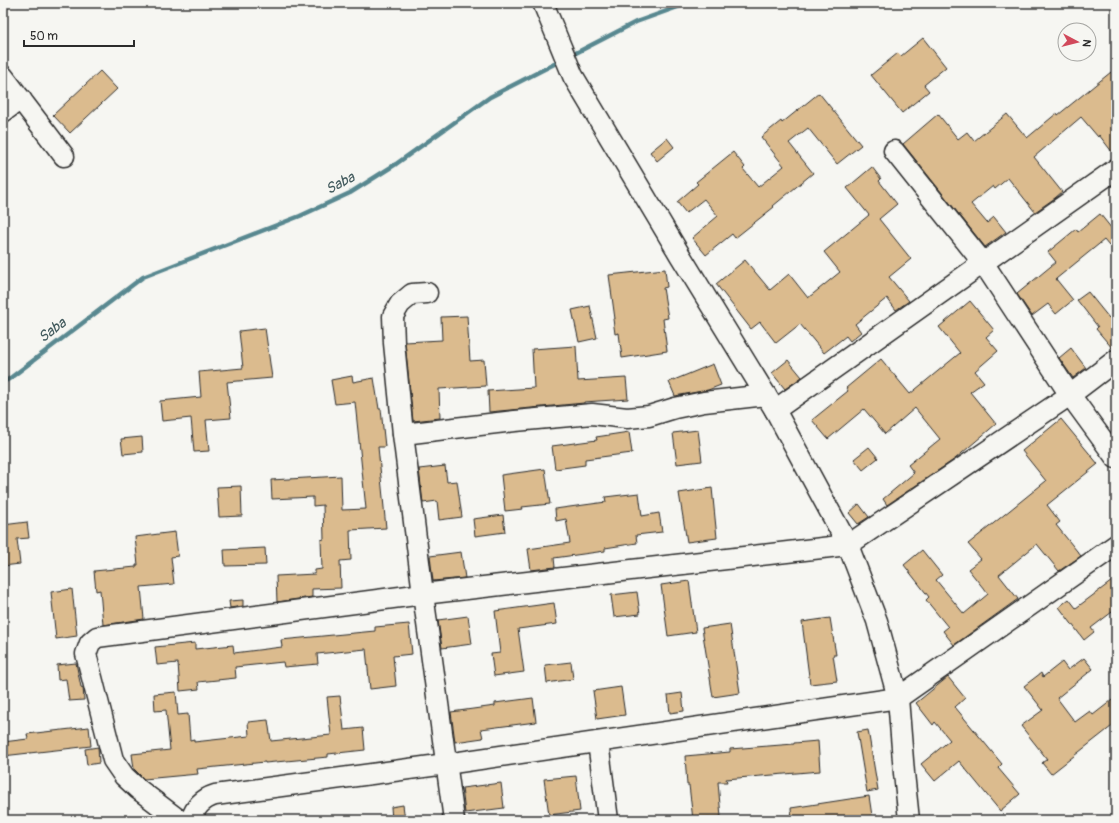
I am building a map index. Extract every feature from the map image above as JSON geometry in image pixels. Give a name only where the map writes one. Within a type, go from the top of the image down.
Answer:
[{"type":"street","points":[[543,3],[573,76],[675,248],[770,402],[848,545],[877,621],[898,698],[909,820]]},
{"type":"street","points":[[3,76],[64,156]]},
{"type":"street","points":[[3,112],[21,99]]},
{"type":"street","points":[[894,151],[984,264],[1070,395],[1116,458]]},
{"type":"street","points":[[403,434],[592,414],[627,418],[649,416],[675,408],[704,402],[770,402],[984,264],[1116,170]]},
{"type":"street","points":[[427,293],[412,294],[400,304],[393,316],[394,343],[403,434],[423,594],[454,820]]},
{"type":"street","points":[[179,820],[138,789],[124,776],[113,760],[86,654],[90,643],[97,637],[423,594],[848,545],[1070,395],[1116,360]]},
{"type":"street","points":[[191,820],[198,805],[208,797],[216,795],[446,764],[898,698],[1116,545]]},
{"type":"street","points":[[598,742],[608,820]]},
{"type":"building","points":[[923,38],[946,67],[924,85],[929,91],[902,113],[871,75],[898,53],[901,56]]},
{"type":"building","points":[[100,71],[117,89],[70,133],[53,115]]},
{"type":"building","points":[[1111,72],[1116,79],[1116,157],[1099,135],[1098,137],[1081,117],[1034,157],[1062,192],[1055,198],[1035,212],[1008,178],[995,189],[993,186],[971,204],[987,223],[994,217],[1006,232],[985,247],[903,144],[938,114],[958,139],[967,132],[974,141],[1007,114],[1027,138]]},
{"type":"building","points":[[819,93],[861,145],[837,164],[808,128],[789,143],[813,173],[735,238],[732,234],[706,255],[692,238],[718,216],[704,199],[686,213],[677,202],[698,184],[696,182],[733,152],[745,167],[743,169],[758,187],[784,166],[761,137],[781,121],[782,123]]},
{"type":"building","points":[[667,138],[674,147],[657,161],[650,152]]},
{"type":"building","points":[[872,167],[881,179],[879,181],[897,204],[879,219],[911,259],[889,277],[909,301],[896,310],[887,298],[855,324],[861,332],[850,341],[846,336],[824,353],[800,324],[776,343],[760,322],[751,329],[716,284],[745,260],[770,290],[789,274],[808,298],[840,272],[824,252],[869,215],[847,188]]},
{"type":"building","points":[[1100,214],[1116,234],[1116,240],[1109,246],[1104,240],[1056,279],[1073,300],[1056,314],[1048,304],[1032,316],[1017,294],[1056,262],[1048,252],[1076,229],[1078,232]]},
{"type":"building","points":[[665,269],[667,287],[663,288],[668,318],[663,319],[667,351],[622,358],[619,333],[615,334],[613,319],[615,319],[609,275]]},
{"type":"building","points":[[1088,292],[1109,318],[1116,313],[1116,349],[1113,349],[1096,329],[1098,327],[1077,300]]},
{"type":"building","points":[[970,301],[994,330],[986,337],[998,351],[975,371],[984,382],[970,392],[996,424],[955,459],[887,505],[883,499],[914,473],[908,465],[940,439],[915,408],[885,434],[864,409],[828,439],[812,420],[848,391],[846,388],[881,359],[910,394],[960,353],[939,327]]},
{"type":"building","points":[[590,306],[597,338],[579,342],[572,310]]},
{"type":"building","points":[[467,316],[470,361],[484,360],[486,386],[439,389],[440,418],[413,421],[405,342],[442,340],[441,317]]},
{"type":"building","points":[[265,328],[272,378],[227,382],[231,418],[206,420],[209,451],[194,452],[191,418],[162,421],[160,401],[201,397],[199,372],[243,368],[239,331]]},
{"type":"building","points":[[576,346],[578,381],[626,378],[628,399],[489,412],[488,391],[534,388],[532,349]]},
{"type":"building","points":[[1071,348],[1086,368],[1073,378],[1059,358]]},
{"type":"building","points":[[788,360],[802,377],[785,389],[772,373]]},
{"type":"building","points":[[713,364],[721,385],[708,390],[675,396],[669,382]]},
{"type":"building","points":[[352,376],[353,382],[374,378],[379,409],[381,409],[385,447],[378,447],[386,528],[350,530],[351,560],[340,561],[341,588],[312,589],[312,597],[277,602],[276,576],[315,574],[315,570],[322,569],[321,540],[324,539],[323,505],[313,506],[313,497],[272,499],[271,480],[341,476],[342,510],[366,509],[355,402],[335,404],[331,380]]},
{"type":"building","points":[[1061,419],[1098,464],[1047,505],[1060,522],[1056,525],[1081,556],[1059,571],[1037,544],[999,575],[1018,599],[954,645],[943,631],[948,627],[926,600],[929,597],[904,565],[922,550],[942,575],[936,580],[964,614],[988,594],[968,569],[981,559],[968,544],[1046,481],[1022,451]]},
{"type":"building","points":[[698,430],[702,461],[677,464],[673,433]]},
{"type":"building","points":[[629,432],[632,453],[585,459],[585,465],[555,469],[552,446],[597,440],[596,437]]},
{"type":"building","points":[[142,437],[143,452],[123,454],[121,439]]},
{"type":"building","points":[[869,447],[878,458],[863,470],[854,459]]},
{"type":"building","points":[[445,466],[447,482],[457,481],[462,517],[439,520],[437,501],[423,503],[419,469]]},
{"type":"building","points":[[545,469],[550,504],[522,507],[523,509],[505,511],[501,475]]},
{"type":"building","points":[[241,486],[242,516],[219,517],[217,487]]},
{"type":"building","points":[[712,488],[717,538],[687,542],[679,493]]},
{"type":"building","points":[[639,493],[642,516],[659,513],[662,532],[636,535],[637,543],[605,548],[605,551],[554,558],[555,567],[531,570],[528,549],[570,543],[566,519],[556,521],[555,509],[606,502],[605,497]]},
{"type":"building","points":[[859,504],[869,517],[858,524],[849,513]]},
{"type":"building","points":[[503,515],[505,532],[475,536],[473,519]]},
{"type":"building","points":[[27,522],[29,538],[17,539],[20,564],[3,566],[3,552],[5,552],[3,525]]},
{"type":"building","points":[[175,532],[178,556],[171,557],[174,584],[141,587],[144,619],[103,625],[100,590],[96,591],[94,571],[136,567],[136,565],[138,565],[135,537]]},
{"type":"building","points":[[265,548],[266,565],[225,566],[224,550]]},
{"type":"building","points":[[461,552],[465,578],[433,581],[430,556]]},
{"type":"building","points":[[1116,578],[1116,609],[1091,628],[1094,632],[1084,640],[1059,607],[1069,599],[1076,608]]},
{"type":"building","points":[[689,581],[696,632],[668,636],[661,585]]},
{"type":"building","points":[[72,589],[77,636],[56,639],[51,592]]},
{"type":"building","points":[[637,592],[640,614],[614,617],[611,595]]},
{"type":"building","points":[[243,600],[243,606],[230,608],[229,601]]},
{"type":"building","points":[[554,603],[557,624],[518,629],[524,672],[494,676],[491,654],[500,653],[495,611]]},
{"type":"building","points":[[468,616],[472,644],[442,648],[438,620]]},
{"type":"building","points":[[830,618],[836,655],[833,655],[837,681],[810,684],[802,622]]},
{"type":"building","points":[[409,624],[412,654],[393,656],[396,686],[370,689],[366,649],[317,654],[318,664],[284,667],[283,662],[235,667],[236,678],[198,682],[199,689],[180,691],[178,663],[157,665],[155,647],[195,643],[195,649],[233,645],[234,653],[282,647],[281,640],[375,631],[375,627]]},
{"type":"building","points":[[730,624],[740,693],[713,697],[702,628]]},
{"type":"building","points":[[1084,658],[1093,669],[1057,698],[1075,722],[1090,711],[1093,715],[1116,697],[1116,723],[1051,774],[1042,763],[1047,759],[1021,726],[1043,710],[1024,686],[1041,673],[1043,677],[1062,662],[1068,670]]},
{"type":"building","points":[[571,662],[573,679],[547,683],[545,665]]},
{"type":"building","points":[[76,663],[81,687],[83,688],[84,700],[69,701],[66,679],[58,680],[57,665]]},
{"type":"building","points":[[948,677],[965,698],[955,707],[1002,764],[998,768],[1020,794],[1000,811],[959,761],[935,781],[921,764],[950,740],[935,722],[933,725],[916,703]]},
{"type":"building","points":[[621,687],[625,715],[597,719],[593,691]]},
{"type":"building","points":[[176,692],[178,715],[188,714],[190,740],[194,739],[194,742],[249,736],[248,722],[268,720],[271,741],[331,735],[327,697],[340,696],[344,730],[363,728],[365,750],[328,754],[328,757],[197,769],[198,774],[144,779],[134,769],[132,754],[170,750],[166,710],[155,711],[154,694]]},
{"type":"building","points":[[682,693],[684,711],[670,713],[668,695]]},
{"type":"building","points":[[533,698],[536,722],[481,729],[483,738],[455,742],[451,712],[495,706],[495,703]]},
{"type":"building","points":[[89,727],[91,746],[3,756],[3,742],[28,739],[27,734]]},
{"type":"building","points":[[868,730],[878,790],[867,792],[857,732]]},
{"type":"building","points":[[818,741],[820,771],[726,779],[727,782],[718,782],[721,817],[693,820],[689,785],[687,785],[685,756],[730,752],[730,749]]},
{"type":"building","points":[[98,747],[99,763],[87,765],[85,749]]},
{"type":"building","points":[[576,776],[580,811],[549,815],[544,779]]},
{"type":"building","points":[[501,783],[504,808],[465,813],[462,788]]},
{"type":"building","points":[[869,796],[872,816],[849,820],[792,820],[791,808]]},
{"type":"building","points":[[403,805],[405,820],[392,820],[391,807]]},
{"type":"waterway","name":"Saba","points":[[570,56],[636,22],[689,3]]},
{"type":"waterway","name":"Saba","points":[[3,382],[143,277],[300,216],[350,193],[396,164],[490,97],[562,60]]}]
